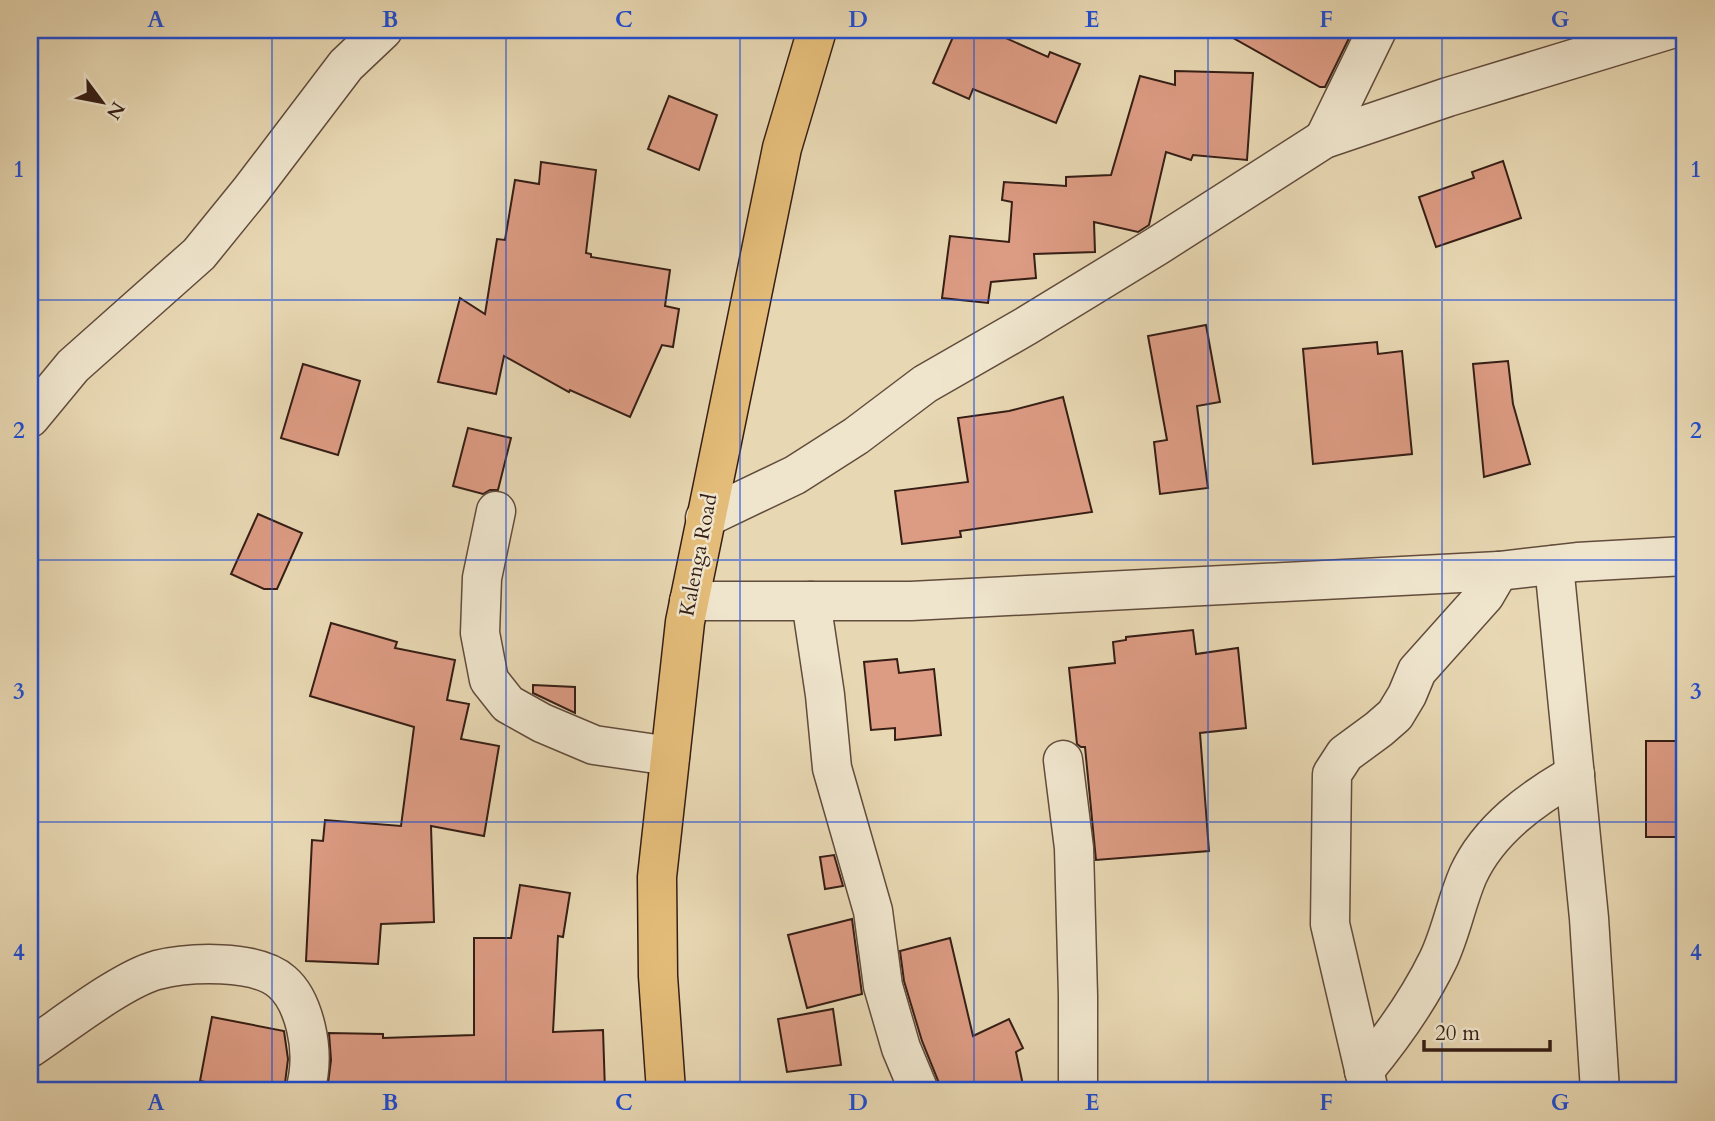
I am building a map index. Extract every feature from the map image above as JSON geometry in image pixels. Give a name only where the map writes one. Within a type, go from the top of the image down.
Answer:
[{"type":"main road","name":"Kalenga Road","points":[[666,1091],[658,976],[657,877],[689,601],[782,148],[817,30]]},
{"type":"street","points":[[30,418],[73,366],[199,254],[346,65],[383,30]]},
{"type":"street","points":[[1324,139],[1377,30]]},
{"type":"street","points":[[705,518],[795,475],[856,436],[925,384],[1026,326],[1324,139],[1448,97],[1673,32]]},
{"type":"street","points":[[496,511],[482,578],[480,633],[489,680],[508,704],[583,741],[670,756]]},
{"type":"street","points":[[689,601],[911,601],[1499,571],[1685,556]]},
{"type":"street","points":[[1554,565],[1589,918],[1600,1091]]},
{"type":"street","points":[[1367,1081],[1330,924],[1332,774],[1345,754],[1395,715],[1417,671],[1486,595],[1499,571]]},
{"type":"street","points":[[811,601],[825,695],[832,768],[873,911],[883,986],[901,1048],[919,1091]]},
{"type":"street","points":[[1063,760],[1073,848],[1078,1091]]},
{"type":"street","points":[[1367,1081],[1418,998],[1438,958],[1469,873],[1490,842],[1513,816],[1542,793],[1575,774]]},
{"type":"street","points":[[30,1048],[118,989],[156,970],[197,964],[230,965],[268,973],[283,982],[301,1007],[310,1045],[309,1078],[305,1091]]},
{"type":"building","points":[[956,30],[988,30],[1048,57],[1050,52],[1080,64],[1056,123],[973,89],[969,99],[933,83]]},
{"type":"building","points":[[1219,30],[1353,30],[1325,87],[1320,87]]},
{"type":"building","points":[[1175,71],[1253,73],[1247,160],[1193,155],[1191,160],[1166,152],[1149,225],[1138,232],[1094,222],[1095,252],[1034,254],[1036,278],[991,282],[988,303],[942,298],[950,236],[1009,242],[1012,202],[1002,200],[1004,182],[1066,186],[1066,177],[1111,175],[1140,76],[1175,85]]},
{"type":"building","points":[[669,96],[717,115],[699,170],[648,149]]},
{"type":"building","points":[[1503,161],[1521,218],[1436,247],[1419,197],[1474,178],[1472,172]]},
{"type":"building","points":[[541,162],[596,170],[586,253],[591,254],[591,257],[670,270],[665,306],[679,309],[673,347],[662,345],[630,417],[570,390],[569,392],[504,356],[496,394],[438,382],[460,298],[485,314],[497,239],[505,240],[515,180],[539,184]]},
{"type":"building","points":[[1206,325],[1220,402],[1197,406],[1208,488],[1160,494],[1154,442],[1167,440],[1148,336]]},
{"type":"building","points":[[1377,342],[1378,354],[1402,351],[1412,454],[1313,464],[1303,349]]},
{"type":"building","points":[[1508,361],[1513,404],[1530,464],[1484,477],[1473,364]]},
{"type":"building","points":[[303,364],[360,381],[338,455],[281,438]]},
{"type":"building","points":[[1063,397],[1092,512],[960,531],[961,537],[902,544],[895,491],[968,482],[958,418],[1009,411]]},
{"type":"building","points":[[468,428],[511,438],[498,490],[483,494],[453,486]]},
{"type":"building","points":[[258,514],[302,533],[277,589],[264,589],[231,574]]},
{"type":"building","points":[[331,623],[397,642],[395,648],[455,660],[447,700],[469,704],[461,739],[499,746],[484,836],[431,826],[434,922],[381,924],[378,964],[306,961],[312,840],[323,841],[325,820],[401,826],[414,727],[310,696]]},
{"type":"building","points":[[1193,630],[1196,654],[1238,648],[1246,728],[1200,733],[1209,851],[1096,860],[1085,747],[1077,744],[1069,668],[1115,663],[1113,642],[1126,640],[1126,637]]},
{"type":"building","points":[[897,659],[899,673],[934,669],[941,735],[895,740],[895,728],[871,730],[864,662]]},
{"type":"building","points":[[533,685],[575,687],[575,713],[533,693]]},
{"type":"building","points":[[1646,741],[1685,741],[1685,837],[1646,837]]},
{"type":"building","points":[[834,855],[843,886],[825,889],[820,857]]},
{"type":"building","points":[[520,885],[570,893],[563,937],[558,936],[553,1032],[603,1030],[605,1091],[327,1091],[331,1060],[329,1033],[383,1034],[383,1038],[474,1035],[474,938],[511,938]]},
{"type":"building","points":[[852,919],[862,994],[807,1008],[788,935]]},
{"type":"building","points":[[950,938],[973,1036],[1009,1019],[1023,1048],[1016,1052],[1023,1085],[992,1091],[940,1091],[904,981],[900,951]]},
{"type":"building","points":[[833,1009],[841,1065],[787,1072],[778,1019]]},
{"type":"building","points":[[212,1017],[284,1031],[288,1059],[284,1091],[255,1091],[200,1081]]}]
